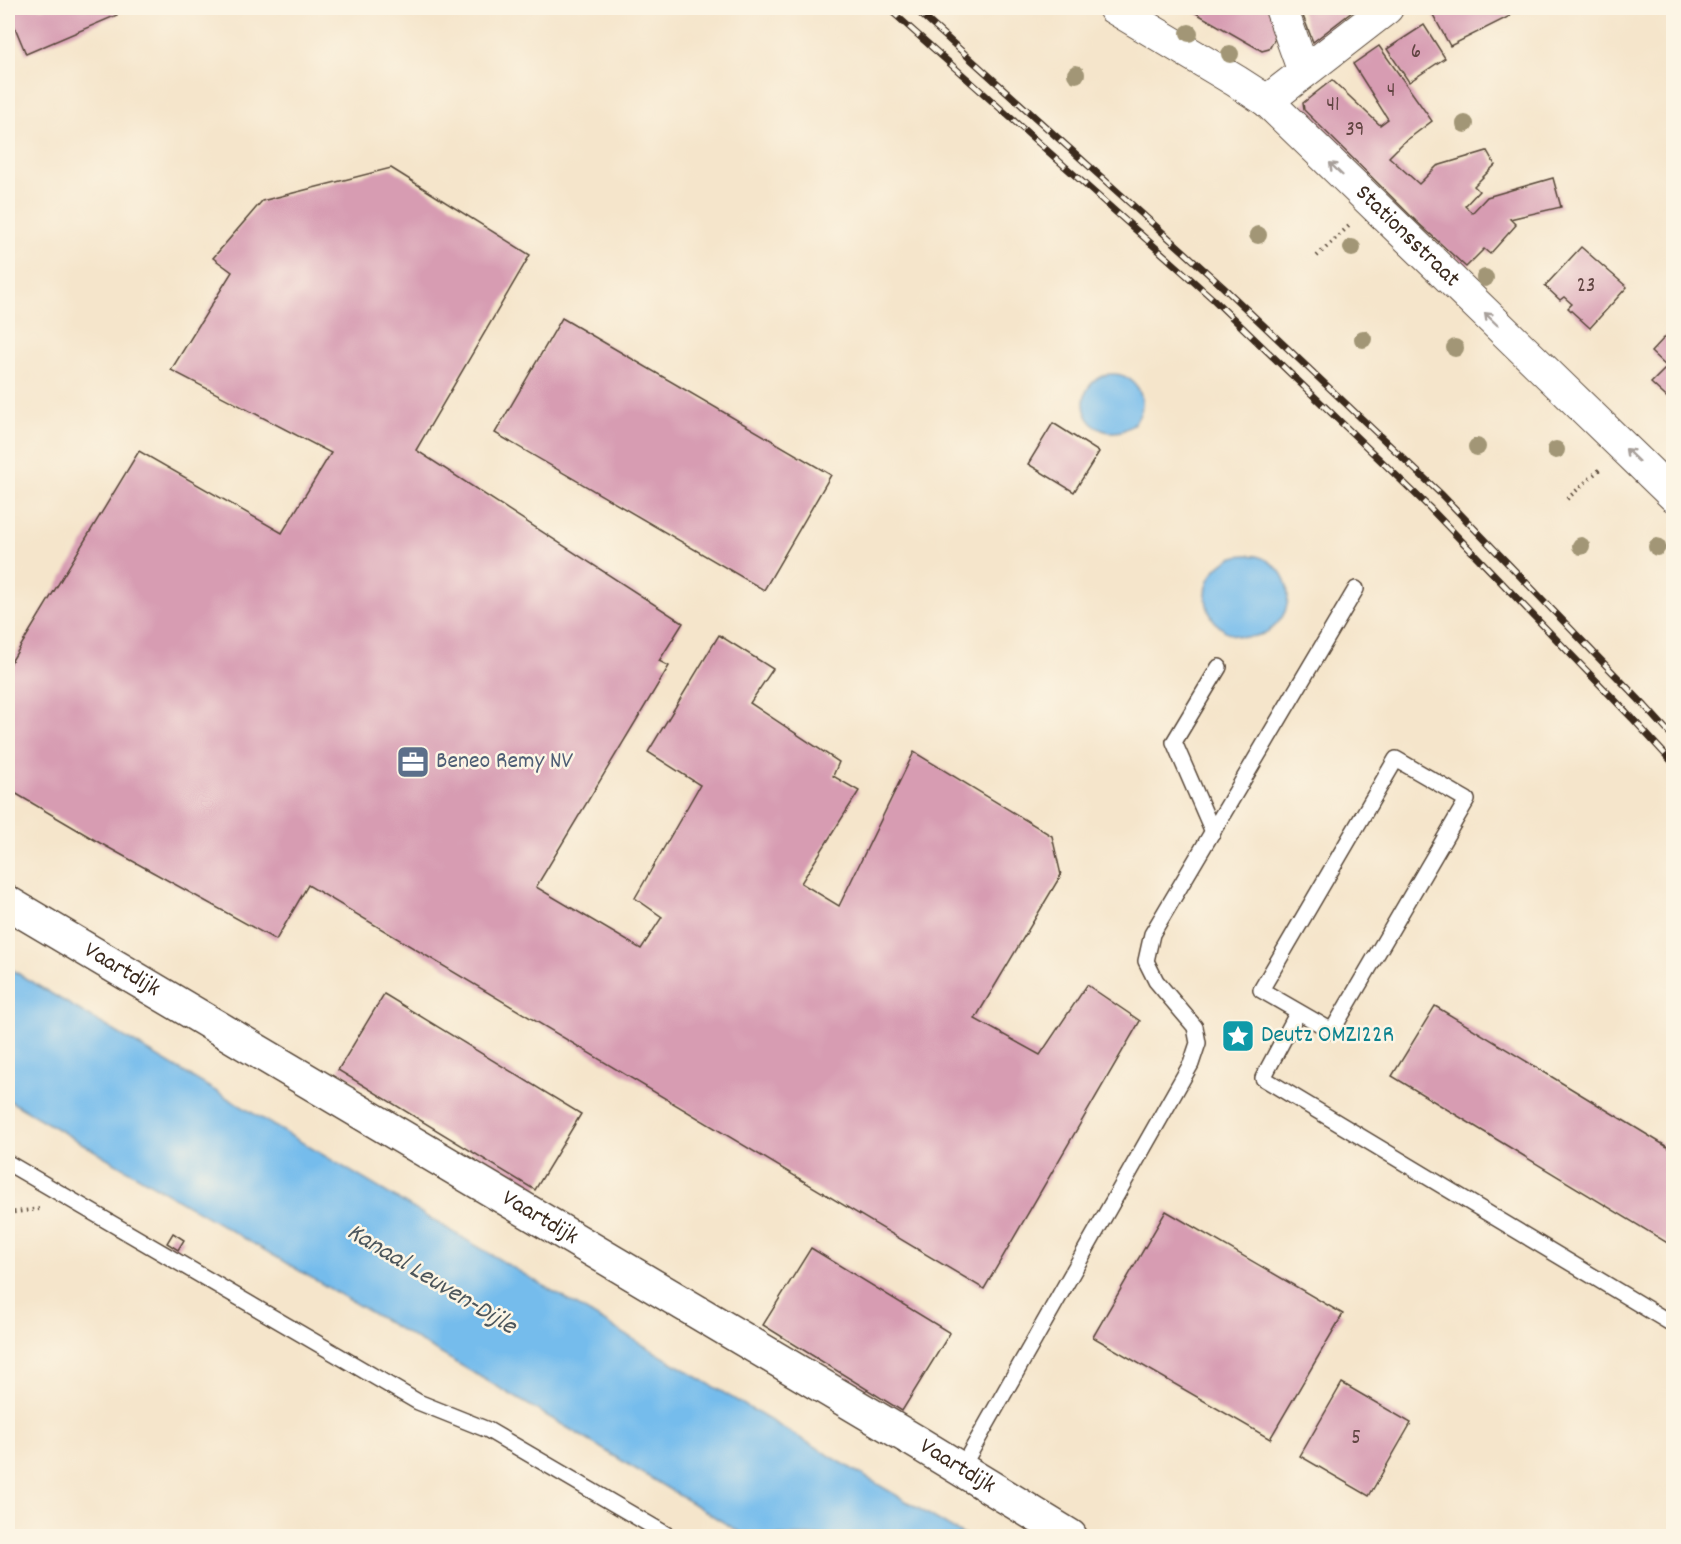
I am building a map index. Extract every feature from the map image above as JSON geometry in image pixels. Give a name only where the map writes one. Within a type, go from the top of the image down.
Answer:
[{"type":"street","name":"Stationsstraat","points":[[1114,8],[1267,101],[1674,496]]},
{"type":"street","points":[[1281,8],[1304,72]]},
{"type":"street","points":[[1267,101],[1387,8]]},
{"type":"street","name":"Vaartdijk","points":[[8,903],[962,1469],[1070,1536]]},
{"type":"lane","points":[[962,1469],[1191,1064],[1198,1043],[1195,1027],[1156,981],[1146,960],[1152,934],[1356,589]]},
{"type":"lane","points":[[1213,832],[1174,742],[1219,667]]},
{"type":"lane","points":[[1396,759],[1467,800],[1332,1031],[1298,1012],[1261,990],[1396,759]]},
{"type":"lane","points":[[1298,1012],[1263,1078],[1674,1325]]},
{"type":"lane","points":[[8,1163],[418,1402],[488,1430],[669,1536]]},
{"type":"path","points":[[1317,256],[1372,203]]},
{"type":"path","points":[[1568,499],[1624,447]]},
{"type":"water","points":[[1107,374],[1119,374],[1129,378],[1138,387],[1142,409],[1134,424],[1119,432],[1107,432],[1097,428],[1088,419],[1084,409],[1084,397],[1088,387],[1097,378]]},
{"type":"water","points":[[1247,555],[1263,558],[1276,567],[1285,580],[1288,596],[1285,612],[1276,625],[1263,634],[1247,637],[1231,634],[1218,625],[1209,612],[1206,596],[1209,580],[1218,567],[1231,558]]},
{"type":"water","name":"Kanaal Leuven-Dijle","points":[[8,967],[965,1536],[746,1536],[573,1431],[8,1100]]},
{"type":"building","points":[[23,8],[113,8],[117,15],[26,54],[9,13]]},
{"type":"building","points":[[1187,8],[1278,8],[1283,24],[1269,49],[1262,51]]},
{"type":"building","points":[[1300,8],[1357,8],[1313,42]]},
{"type":"building","points":[[1438,8],[1506,8],[1510,16],[1450,46],[1431,11]]},
{"type":"building","points":[[1424,25],[1445,58],[1409,82],[1387,49]]},
{"type":"building","points":[[1379,46],[1432,121],[1389,157],[1419,184],[1437,166],[1487,151],[1495,165],[1474,186],[1479,191],[1465,206],[1472,213],[1487,197],[1553,178],[1561,207],[1510,219],[1516,225],[1490,254],[1484,249],[1466,267],[1304,110],[1303,103],[1332,80],[1380,125],[1388,119],[1353,64]]},
{"type":"building","points":[[391,168],[530,255],[416,450],[683,623],[659,661],[669,666],[536,887],[641,949],[662,917],[635,898],[700,785],[648,752],[719,635],[773,669],[750,703],[839,762],[833,776],[859,791],[801,883],[839,906],[914,752],[1052,836],[1061,875],[975,1019],[1040,1055],[1087,985],[1140,1021],[984,1289],[308,885],[276,940],[100,843],[8,789],[8,667],[139,451],[282,533],[331,453],[171,370],[232,272],[213,258],[262,201]]},
{"type":"building","points":[[1581,247],[1627,287],[1590,328],[1568,308],[1572,304],[1564,297],[1560,300],[1545,286]]},
{"type":"building","points":[[562,318],[831,475],[764,590],[495,433]]},
{"type":"building","points":[[1666,336],[1674,342],[1674,404],[1651,383],[1667,367],[1651,352]]},
{"type":"building","points":[[1053,423],[1099,452],[1074,492],[1028,464]]},
{"type":"building","points":[[384,994],[581,1114],[535,1190],[338,1070]]},
{"type":"building","points":[[1435,1006],[1674,1151],[1674,1247],[1392,1076]]},
{"type":"building","points":[[1166,1211],[1343,1314],[1270,1439],[1093,1337]]},
{"type":"building","points":[[173,1233],[184,1240],[178,1250],[167,1243]]},
{"type":"building","points":[[811,1248],[950,1333],[902,1411],[763,1325]]},
{"type":"building","points":[[1342,1383],[1411,1423],[1369,1496],[1300,1456]]},
{"type":"railway","points":[[888,8],[1213,299],[1429,507],[1674,764]]},
{"type":"railway","points":[[914,8],[1223,287],[1441,494],[1674,738]]},
{"type":"place","name":"Beneo Remy NV","points":[[413,762]]},
{"type":"place","name":"Deutz OMZ122R","points":[[1238,1036]]}]
